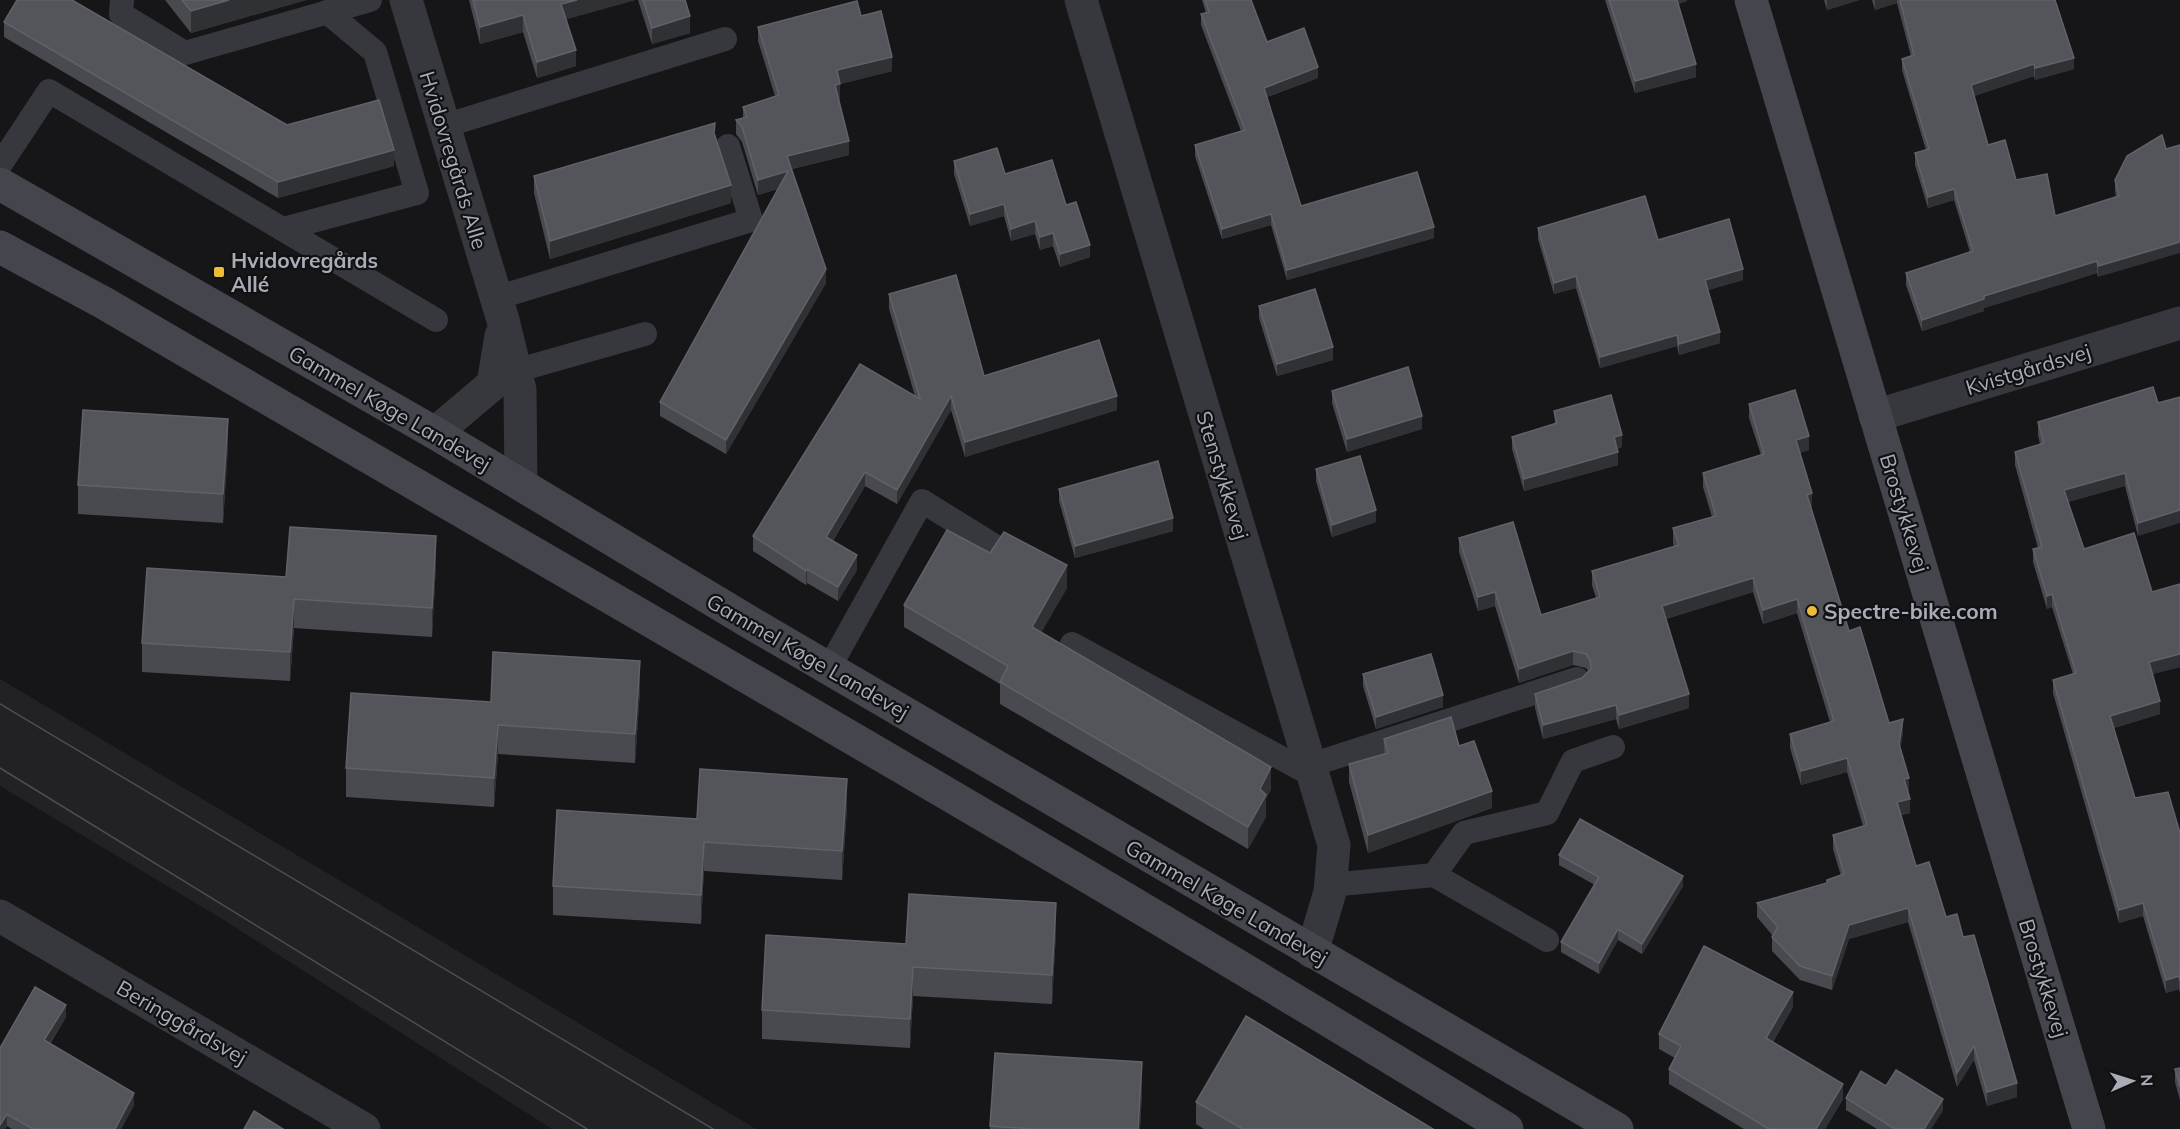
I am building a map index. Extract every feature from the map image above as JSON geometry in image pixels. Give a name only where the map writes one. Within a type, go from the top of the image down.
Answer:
[{"type":"main road","name":"Brostykkevej","points":[[1751,0],[2089,1129]]},
{"type":"main road","name":"Gammel Køge Landevej","points":[[0,184],[435,433],[829,669],[1617,1129]]},
{"type":"main road","points":[[0,247],[104,303],[978,813],[1304,1004],[1507,1129]]},
{"type":"street","name":"Hvidovregårds Alle","points":[[406,0],[499,309],[520,390],[521,484]]},
{"type":"street","name":"Stenstykkevej","points":[[1081,0],[1334,845],[1330,885],[1312,952]]},
{"type":"street","name":"Hvidovregårds Alle","points":[[435,433],[493,384],[500,352],[499,309]]},
{"type":"street","name":"Kvistgårdsvej","points":[[1875,416],[2180,323]]},
{"type":"street","name":"Beringgårdsvej","points":[[0,916],[364,1129]]},
{"type":"lane","points":[[122,0],[121,14],[185,52],[370,0]]},
{"type":"lane","points":[[283,229],[417,193],[375,52],[327,12]]},
{"type":"lane","points":[[444,126],[725,39]]},
{"type":"lane","points":[[0,165],[49,91],[436,320]]},
{"type":"lane","points":[[499,309],[751,220],[728,146]]},
{"type":"lane","points":[[515,371],[645,334]]},
{"type":"lane","points":[[829,669],[922,501],[993,545]]},
{"type":"lane","points":[[1072,644],[1312,771],[1577,679]]},
{"type":"lane","points":[[1434,875],[1464,833],[1547,813],[1574,761],[1613,747]]},
{"type":"lane","points":[[1330,885],[1434,875],[1547,940]]},
{"type":"shaded area","points":[[0,679],[756,1129],[552,1129],[219,917],[0,786]]},
{"type":"building","points":[[17,0],[72,0],[287,125],[379,100],[394,150],[278,182],[4,22]]},
{"type":"building","points":[[182,0],[229,0],[191,11]]},
{"type":"building","points":[[473,0],[577,0],[561,4],[576,50],[537,62],[523,15],[480,27]]},
{"type":"building","points":[[643,0],[685,0],[690,16],[652,28]]},
{"type":"building","points":[[1205,0],[1251,0],[1267,42],[1304,28],[1318,67],[1264,88],[1301,206],[1417,172],[1434,227],[1287,270],[1271,214],[1222,229],[1195,145],[1245,130],[1201,14],[1209,12]]},
{"type":"building","points":[[1609,0],[1677,0],[1696,64],[1635,81]]},
{"type":"building","points":[[1900,0],[2055,0],[2074,58],[2035,68],[2034,64],[1971,85],[1988,145],[2005,140],[2016,180],[2047,174],[2055,216],[2119,196],[2115,180],[2127,156],[2162,135],[2166,149],[2180,145],[2180,242],[2098,266],[2097,261],[1984,296],[1984,299],[1922,320],[1906,273],[1973,251],[1954,189],[1928,197],[1915,153],[1929,149],[1902,59],[1914,55]]},
{"type":"building","points":[[857,1],[861,16],[881,11],[892,57],[837,70],[840,84],[835,85],[849,141],[787,156],[826,269],[726,440],[660,402],[788,171],[758,180],[742,127],[736,120],[747,117],[743,107],[779,95],[758,27]]},
{"type":"building","points":[[715,123],[714,133],[731,185],[550,241],[534,176]]},
{"type":"building","points":[[997,148],[1005,174],[1052,160],[1066,205],[1076,202],[1090,245],[1060,254],[1053,233],[1040,237],[1035,221],[1011,229],[1004,204],[970,214],[954,161]]},
{"type":"building","points":[[1645,196],[1658,240],[1729,219],[1743,269],[1705,280],[1720,332],[1679,344],[1677,335],[1600,357],[1576,276],[1554,283],[1538,228]]},
{"type":"building","points":[[956,275],[984,376],[1099,340],[1117,396],[965,442],[951,396],[897,490],[865,472],[826,537],[857,555],[838,587],[807,569],[806,571],[753,536],[860,364],[920,399],[889,294]]},
{"type":"building","points":[[1315,289],[1333,347],[1277,364],[1259,306]]},
{"type":"building","points":[[1408,367],[1422,416],[1347,439],[1332,391]]},
{"type":"building","points":[[2153,387],[2158,403],[2180,397],[2180,510],[2138,523],[2125,473],[2064,490],[2084,549],[2134,533],[2152,592],[2180,584],[2180,654],[2149,662],[2160,701],[2110,716],[2135,798],[2168,792],[2180,833],[2180,981],[2179,976],[2166,980],[2143,903],[2119,910],[2053,680],[2076,673],[2052,594],[2047,596],[2033,549],[2042,547],[2015,452],[2044,443],[2038,422]]},
{"type":"building","points":[[1795,390],[1809,436],[1796,440],[1812,493],[1807,495],[1849,631],[1860,627],[1889,723],[1903,719],[1899,744],[1909,778],[1904,779],[1910,799],[1897,802],[1916,866],[1929,862],[1946,917],[1957,914],[1963,937],[1974,935],[2017,1083],[1987,1092],[1974,1046],[1957,1073],[1908,908],[1849,925],[1832,976],[1800,966],[1772,937],[1778,927],[1757,903],[1827,883],[1827,880],[1844,874],[1833,835],[1867,825],[1847,758],[1801,771],[1790,734],[1834,721],[1797,599],[1763,610],[1753,578],[1662,606],[1689,694],[1619,715],[1616,705],[1543,725],[1535,694],[1582,678],[1591,669],[1590,660],[1586,654],[1573,651],[1519,669],[1495,592],[1478,597],[1459,538],[1513,522],[1541,615],[1600,597],[1592,571],[1679,545],[1673,528],[1716,516],[1703,473],[1764,454],[1749,404]]},
{"type":"building","points":[[1611,395],[1622,435],[1614,437],[1618,452],[1524,479],[1512,437],[1557,423],[1554,411]]},
{"type":"building","points":[[83,410],[228,419],[223,494],[78,485]]},
{"type":"building","points":[[1360,456],[1376,510],[1332,525],[1316,469]]},
{"type":"building","points":[[1158,461],[1173,518],[1075,546],[1059,489]]},
{"type":"building","points":[[290,527],[436,536],[432,608],[294,599],[290,652],[142,643],[147,568],[286,577]]},
{"type":"building","points":[[947,530],[990,553],[1004,532],[1067,565],[1032,627],[1271,767],[1260,789],[1266,795],[1248,827],[1000,682],[1008,666],[904,605]]},
{"type":"building","points":[[493,652],[640,661],[635,734],[498,725],[494,778],[346,768],[351,693],[491,702]]},
{"type":"building","points":[[1431,654],[1443,695],[1376,717],[1363,674]]},
{"type":"building","points":[[1451,717],[1459,746],[1474,741],[1492,791],[1368,835],[1349,764],[1388,753],[1384,739]]},
{"type":"building","points":[[700,769],[847,779],[842,851],[704,842],[701,895],[553,886],[557,810],[697,819]]},
{"type":"building","points":[[1580,819],[1683,876],[1642,944],[1618,929],[1599,963],[1561,942],[1599,877],[1559,855]]},
{"type":"building","points":[[909,894],[1056,903],[1052,975],[913,967],[910,1019],[762,1010],[766,935],[906,944]]},
{"type":"building","points":[[1704,946],[1793,992],[1766,1038],[1843,1084],[1816,1129],[1769,1129],[1669,1069],[1681,1046],[1659,1034]]},
{"type":"building","points":[[35,987],[66,1005],[44,1040],[134,1093],[115,1129],[33,1129],[7,1114],[0,1125],[0,1048]]},
{"type":"building","points":[[1246,1016],[1433,1129],[1243,1129],[1196,1102]]},
{"type":"building","points":[[995,1053],[1142,1062],[1138,1129],[1033,1129],[990,1126]]},
{"type":"building","points":[[2180,1068],[2180,1087],[2175,1069]]},
{"type":"building","points":[[1896,1070],[1943,1099],[1924,1129],[1895,1129],[1846,1098],[1861,1071],[1886,1086]]},
{"type":"building","points":[[254,1111],[283,1129],[244,1129]]},
{"type":"tram line","points":[[0,704],[713,1129]]},
{"type":"tram line","points":[[0,768],[587,1129]]},
{"type":"place","name":"Hvidovregårds Allé","points":[[219,272]]},
{"type":"place","name":"Spectre-bike.com","points":[[1812,611]]}]
